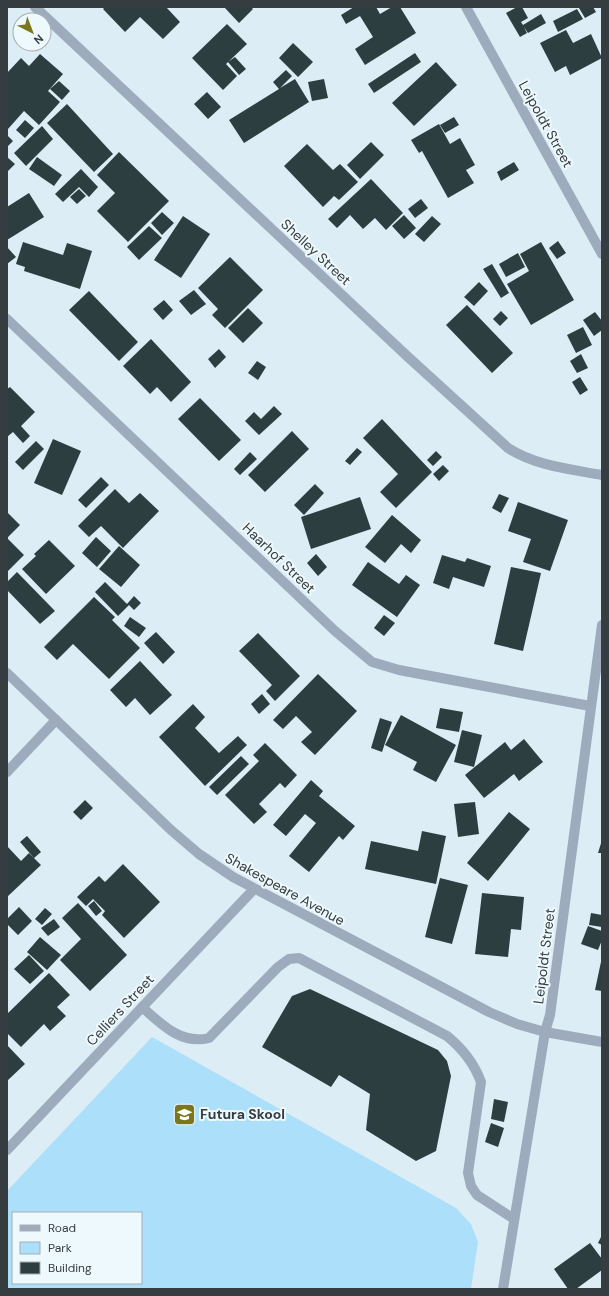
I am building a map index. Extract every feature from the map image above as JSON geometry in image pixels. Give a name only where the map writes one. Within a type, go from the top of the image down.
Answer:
[{"type":"street","name":"Shelley Street","points":[[35,7],[407,356],[508,448],[522,457],[537,462],[602,475]]},
{"type":"street","name":"Leipoldt Street","points":[[466,7],[602,254]]},
{"type":"street","name":"Haarhof Street","points":[[7,319],[335,631],[372,662],[399,670],[590,706]]},
{"type":"street","name":"Leipoldt Street","points":[[503,1289],[545,1032],[551,1008],[602,624]]},
{"type":"street","name":"Shakespeare Avenue","points":[[7,673],[171,830],[199,854],[233,877],[489,1012],[517,1024],[545,1032],[602,1042]]},
{"type":"street","points":[[7,772],[56,720]]},
{"type":"street","name":"Celliers Street","points":[[7,1150],[254,888]]},
{"type":"street","points":[[142,1007],[172,1033],[199,1040],[209,1038],[278,967],[289,959],[299,958],[447,1036],[460,1047],[469,1059],[477,1071],[481,1082],[468,1173],[471,1186],[487,1203],[514,1219]]},
{"type":"green space","name":"Futura Skool","points":[[152,1037],[456,1208],[471,1224],[478,1242],[471,1289],[7,1289],[7,1191]]},
{"type":"building","points":[[105,7],[166,7],[180,22],[163,39],[140,17],[125,32],[103,9]]},
{"type":"building","points":[[251,7],[253,9],[239,23],[225,8]]},
{"type":"building","points":[[354,7],[376,7],[380,14],[392,7],[400,7],[416,33],[365,65],[355,49],[373,37],[360,16],[346,24],[341,15]]},
{"type":"building","points":[[517,7],[522,7],[528,18],[521,22],[523,25],[541,14],[546,23],[528,33],[524,27],[527,33],[520,37],[506,13]]},
{"type":"building","points":[[593,7],[596,12],[585,18],[579,8]]},
{"type":"building","points":[[577,9],[583,19],[558,32],[553,21]]},
{"type":"building","points":[[227,24],[247,44],[226,64],[237,76],[223,90],[192,58]]},
{"type":"building","points":[[566,30],[573,43],[591,34],[602,58],[570,75],[566,66],[555,72],[540,43]]},
{"type":"building","points":[[293,43],[313,62],[298,77],[279,58]]},
{"type":"building","points":[[415,53],[421,62],[374,93],[368,84]]},
{"type":"building","points":[[40,54],[63,74],[48,91],[60,102],[39,125],[24,111],[8,129],[7,73],[21,58],[29,66]]},
{"type":"building","points":[[235,57],[246,69],[239,75],[228,62]]},
{"type":"building","points":[[436,62],[457,85],[414,126],[392,103]]},
{"type":"building","points":[[286,70],[292,76],[280,88],[295,79],[309,102],[244,143],[229,120],[279,89],[273,82]]},
{"type":"building","points":[[324,79],[328,98],[312,101],[308,82]]},
{"type":"building","points":[[59,81],[70,91],[62,100],[50,89]]},
{"type":"building","points":[[207,92],[221,107],[208,119],[194,104]]},
{"type":"building","points":[[67,104],[113,154],[94,172],[47,123]]},
{"type":"building","points":[[454,117],[459,125],[445,133],[440,125]]},
{"type":"building","points":[[25,120],[34,128],[25,138],[16,130]]},
{"type":"building","points":[[439,124],[450,144],[460,138],[475,165],[466,170],[474,183],[448,198],[422,151],[419,153],[411,140]]},
{"type":"building","points":[[42,126],[53,139],[26,166],[14,153]]},
{"type":"building","points":[[7,135],[13,141],[7,147]]},
{"type":"building","points":[[371,142],[384,155],[360,179],[347,165]]},
{"type":"building","points":[[307,144],[333,170],[340,164],[358,182],[339,200],[334,196],[323,207],[284,166]]},
{"type":"building","points":[[119,152],[169,201],[128,242],[97,211],[115,193],[97,175]]},
{"type":"building","points":[[7,157],[15,164],[7,172]]},
{"type":"building","points":[[37,157],[62,175],[54,186],[29,169]]},
{"type":"building","points":[[514,162],[519,170],[501,181],[497,172]]},
{"type":"building","points":[[81,169],[98,187],[89,197],[79,187],[63,202],[55,194]]},
{"type":"building","points":[[371,179],[403,213],[386,230],[375,218],[363,229],[350,215],[337,228],[328,219]]},
{"type":"building","points":[[79,189],[86,196],[77,204],[70,197]]},
{"type":"building","points":[[29,193],[44,217],[7,240],[7,207]]},
{"type":"building","points":[[421,199],[428,208],[415,218],[408,209]]},
{"type":"building","points":[[162,212],[174,223],[162,235],[151,223]]},
{"type":"building","points":[[404,215],[416,228],[404,239],[392,226]]},
{"type":"building","points":[[183,216],[210,234],[181,278],[154,260]]},
{"type":"building","points":[[432,216],[441,224],[424,242],[415,234]]},
{"type":"building","points":[[149,226],[162,238],[139,260],[127,247]]},
{"type":"building","points":[[558,241],[566,253],[557,259],[549,248]]},
{"type":"building","points":[[23,242],[63,255],[67,243],[92,251],[80,289],[24,271],[25,267],[16,264]]},
{"type":"building","points":[[541,242],[574,300],[531,325],[507,284],[529,271],[520,254]]},
{"type":"building","points":[[7,247],[16,257],[7,264]]},
{"type":"building","points":[[518,253],[525,267],[506,277],[499,264]]},
{"type":"building","points":[[230,257],[263,290],[225,328],[212,315],[218,309],[198,288]]},
{"type":"building","points":[[492,264],[509,293],[501,298],[483,269]]},
{"type":"building","points":[[479,282],[488,291],[474,306],[464,297]]},
{"type":"building","points":[[194,290],[206,304],[191,315],[179,301]]},
{"type":"building","points":[[89,291],[138,342],[119,361],[69,310]]},
{"type":"building","points":[[164,300],[173,310],[163,320],[153,309]]},
{"type":"building","points":[[467,305],[513,353],[492,373],[446,325]]},
{"type":"building","points":[[248,308],[263,323],[243,343],[228,328]]},
{"type":"building","points":[[501,311],[508,318],[500,326],[493,319]]},
{"type":"building","points":[[595,312],[602,321],[602,330],[594,336],[583,320]]},
{"type":"building","points":[[583,327],[592,345],[576,353],[567,335]]},
{"type":"building","points":[[151,339],[191,382],[171,402],[157,387],[150,394],[123,366]]},
{"type":"building","points":[[219,349],[226,357],[215,368],[208,359]]},
{"type":"building","points":[[581,354],[588,368],[577,373],[570,361]]},
{"type":"building","points":[[257,361],[266,367],[258,380],[248,373]]},
{"type":"building","points":[[580,377],[588,390],[580,395],[572,382]]},
{"type":"building","points":[[10,387],[35,412],[21,426],[30,436],[23,443],[13,432],[7,437],[7,389]]},
{"type":"building","points":[[200,398],[241,440],[219,461],[178,419]]},
{"type":"building","points":[[274,406],[282,414],[259,435],[245,421],[254,412],[261,419]]},
{"type":"building","points":[[382,419],[432,472],[396,508],[380,492],[398,474],[363,438]]},
{"type":"building","points":[[292,431],[309,449],[265,492],[248,475]]},
{"type":"building","points":[[53,439],[81,451],[62,495],[34,483]]},
{"type":"building","points":[[36,441],[44,449],[23,470],[15,462]]},
{"type":"building","points":[[357,448],[362,452],[350,465],[345,461]]},
{"type":"building","points":[[436,451],[442,457],[433,466],[427,460]]},
{"type":"building","points":[[250,452],[257,459],[240,475],[234,469]]},
{"type":"building","points":[[443,465],[449,471],[439,481],[433,474]]},
{"type":"building","points":[[101,477],[109,485],[86,508],[78,500]]},
{"type":"building","points":[[315,484],[324,493],[304,515],[294,505]]},
{"type":"building","points":[[115,489],[129,503],[140,493],[159,511],[123,548],[101,526],[89,537],[78,526]]},
{"type":"building","points":[[499,494],[509,498],[501,513],[492,508]]},
{"type":"building","points":[[360,497],[371,529],[311,549],[301,517]]},
{"type":"building","points":[[518,502],[568,520],[550,571],[523,562],[531,539],[508,531]]},
{"type":"building","points":[[7,512],[20,525],[7,538]]},
{"type":"building","points":[[392,515],[421,540],[411,553],[401,544],[385,563],[365,547]]},
{"type":"building","points":[[96,537],[111,551],[97,567],[82,553]]},
{"type":"building","points":[[7,538],[24,555],[7,572]]},
{"type":"building","points":[[49,540],[75,566],[46,594],[22,569],[36,556],[34,554]]},
{"type":"building","points":[[119,546],[140,565],[121,587],[99,569]]},
{"type":"building","points":[[316,554],[327,567],[318,576],[307,563]]},
{"type":"building","points":[[442,555],[465,562],[467,558],[491,566],[484,587],[453,577],[449,589],[433,583]]},
{"type":"building","points":[[368,562],[399,584],[406,575],[420,585],[397,617],[352,585]]},
{"type":"building","points":[[511,567],[541,573],[523,651],[494,644]]},
{"type":"building","points":[[17,572],[55,611],[40,624],[7,590],[7,582]]},
{"type":"building","points":[[105,582],[127,604],[134,596],[141,603],[134,610],[129,605],[118,616],[95,592]]},
{"type":"building","points":[[94,597],[115,617],[112,620],[140,648],[109,679],[73,644],[57,660],[44,647]]},
{"type":"building","points":[[384,615],[395,623],[384,636],[374,628]]},
{"type":"building","points":[[130,617],[146,628],[139,637],[124,626]]},
{"type":"building","points":[[156,632],[175,652],[163,664],[144,643]]},
{"type":"building","points":[[258,633],[300,676],[275,701],[266,691],[272,685],[239,651]]},
{"type":"building","points":[[140,661],[172,695],[150,715],[135,698],[126,707],[110,690]]},
{"type":"building","points":[[318,674],[357,711],[315,755],[301,742],[312,732],[296,716],[283,729],[273,720]]},
{"type":"building","points":[[262,694],[270,704],[259,714],[251,704]]},
{"type":"building","points":[[193,704],[205,717],[195,728],[219,753],[238,736],[247,745],[205,786],[159,737]]},
{"type":"building","points":[[440,708],[463,712],[459,732],[436,728]]},
{"type":"building","points":[[401,715],[456,745],[436,782],[413,770],[417,762],[385,745]]},
{"type":"building","points":[[380,718],[392,722],[382,752],[371,748]]},
{"type":"building","points":[[462,730],[482,735],[474,767],[454,762]]},
{"type":"building","points":[[524,739],[543,762],[519,781],[514,774],[484,798],[465,775],[505,742],[511,750]]},
{"type":"building","points":[[265,743],[297,775],[285,788],[280,783],[259,804],[267,812],[254,824],[225,795],[259,761],[253,755]]},
{"type":"building","points":[[241,756],[249,764],[217,795],[209,787]]},
{"type":"building","points":[[311,780],[323,791],[319,796],[355,826],[343,840],[339,836],[309,872],[289,856],[316,823],[305,814],[286,836],[273,825]]},
{"type":"building","points":[[85,800],[93,808],[81,820],[73,812]]},
{"type":"building","points":[[475,802],[479,834],[458,837],[454,804]]},
{"type":"building","points":[[509,812],[530,829],[488,881],[467,863]]},
{"type":"building","points":[[422,831],[446,836],[436,884],[365,869],[371,841],[418,851]]},
{"type":"building","points":[[27,836],[41,852],[34,858],[20,842]]},
{"type":"building","points":[[602,840],[602,853],[598,853]]},
{"type":"building","points":[[7,846],[21,861],[29,853],[41,865],[7,897]]},
{"type":"building","points":[[123,864],[160,902],[124,938],[102,915],[105,911],[93,899],[86,906],[77,897],[99,876],[105,882]]},
{"type":"building","points":[[440,878],[468,885],[452,944],[425,937]]},
{"type":"building","points":[[482,893],[524,897],[521,930],[511,929],[508,957],[475,954]]},
{"type":"building","points":[[94,901],[102,911],[96,916],[88,906]]},
{"type":"building","points":[[78,903],[127,955],[90,991],[60,960],[81,939],[62,918]]},
{"type":"building","points":[[19,907],[32,921],[18,935],[7,924],[7,919]]},
{"type":"building","points":[[45,908],[52,914],[42,925],[35,919]]},
{"type":"building","points":[[591,913],[602,915],[602,927],[589,925]]},
{"type":"building","points":[[54,919],[60,927],[48,936],[41,928]]},
{"type":"building","points":[[588,926],[602,931],[602,940],[598,950],[581,944]]},
{"type":"building","points":[[40,937],[61,955],[47,970],[27,952]]},
{"type":"building","points":[[29,955],[44,971],[30,984],[14,969]]},
{"type":"building","points":[[602,957],[602,991],[595,990]]},
{"type":"building","points":[[49,973],[70,995],[57,1007],[66,1016],[50,1031],[44,1024],[21,1047],[7,1033],[7,1014]]},
{"type":"building","points":[[310,989],[438,1050],[447,1061],[451,1076],[436,1151],[416,1161],[366,1130],[370,1094],[339,1075],[331,1087],[262,1047],[292,996]]},
{"type":"building","points":[[7,1045],[25,1064],[7,1081]]},
{"type":"building","points":[[494,1099],[508,1102],[504,1122],[491,1119]]},
{"type":"building","points":[[491,1123],[504,1128],[498,1147],[485,1142]]},
{"type":"building","points":[[602,1235],[602,1245],[598,1243]]},
{"type":"building","points":[[590,1243],[602,1259],[602,1270],[576,1289],[568,1289],[554,1269]]},
{"type":"place","name":"Futura Skool","points":[[184,1114]]}]
